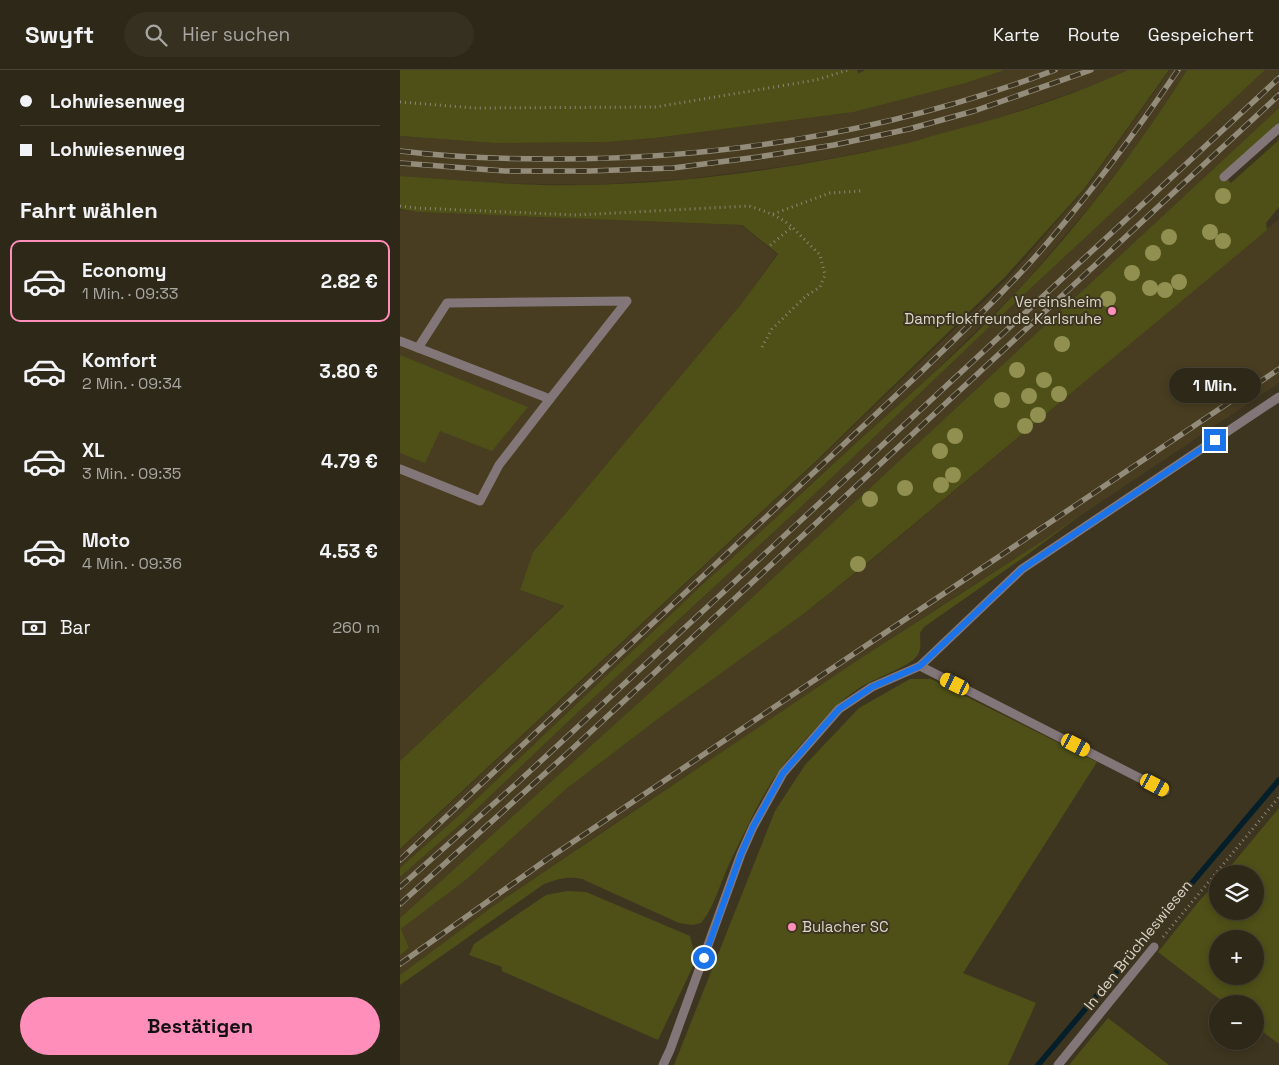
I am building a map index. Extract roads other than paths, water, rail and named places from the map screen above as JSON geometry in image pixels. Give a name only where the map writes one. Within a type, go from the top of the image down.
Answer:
[{"type":"lane","points":[[1224,177],[1279,128]]},
{"type":"lane","points":[[400,469],[480,501],[499,465],[627,301],[447,303],[418,348]]},
{"type":"lane","points":[[400,341],[550,400]]},
{"type":"lane","points":[[663,1065],[741,854],[753,827],[783,773],[839,709],[872,687],[920,666],[1022,569],[1279,397]]},
{"type":"lane","points":[[920,666],[1165,790]]},
{"type":"lane","name":"In den Brüchleswiesen","points":[[1058,1065],[1154,947]]},
{"type":"waterway","points":[[1038,1065],[1279,780]]},
{"type":"railway","points":[[400,151],[437,155],[547,159],[677,154],[741,147],[805,138],[932,110],[1055,70]]},
{"type":"railway","points":[[400,163],[505,171],[589,171],[673,168],[758,157],[834,145],[909,129],[974,111],[1091,70]]},
{"type":"railway","points":[[400,860],[971,324],[1034,258],[1066,220],[1132,136],[1178,70]]},
{"type":"railway","points":[[400,887],[516,784],[1279,78]]},
{"type":"railway","points":[[400,904],[570,751],[1279,95]]},
{"type":"railway","points":[[400,964],[546,860],[1279,369]]},
{"type":"place","name":"Vereinsheim Dampflokfreunde Karlsruhe","points":[[1112,311]]},
{"type":"place","name":"Bulacher SC","points":[[792,927]]}]
